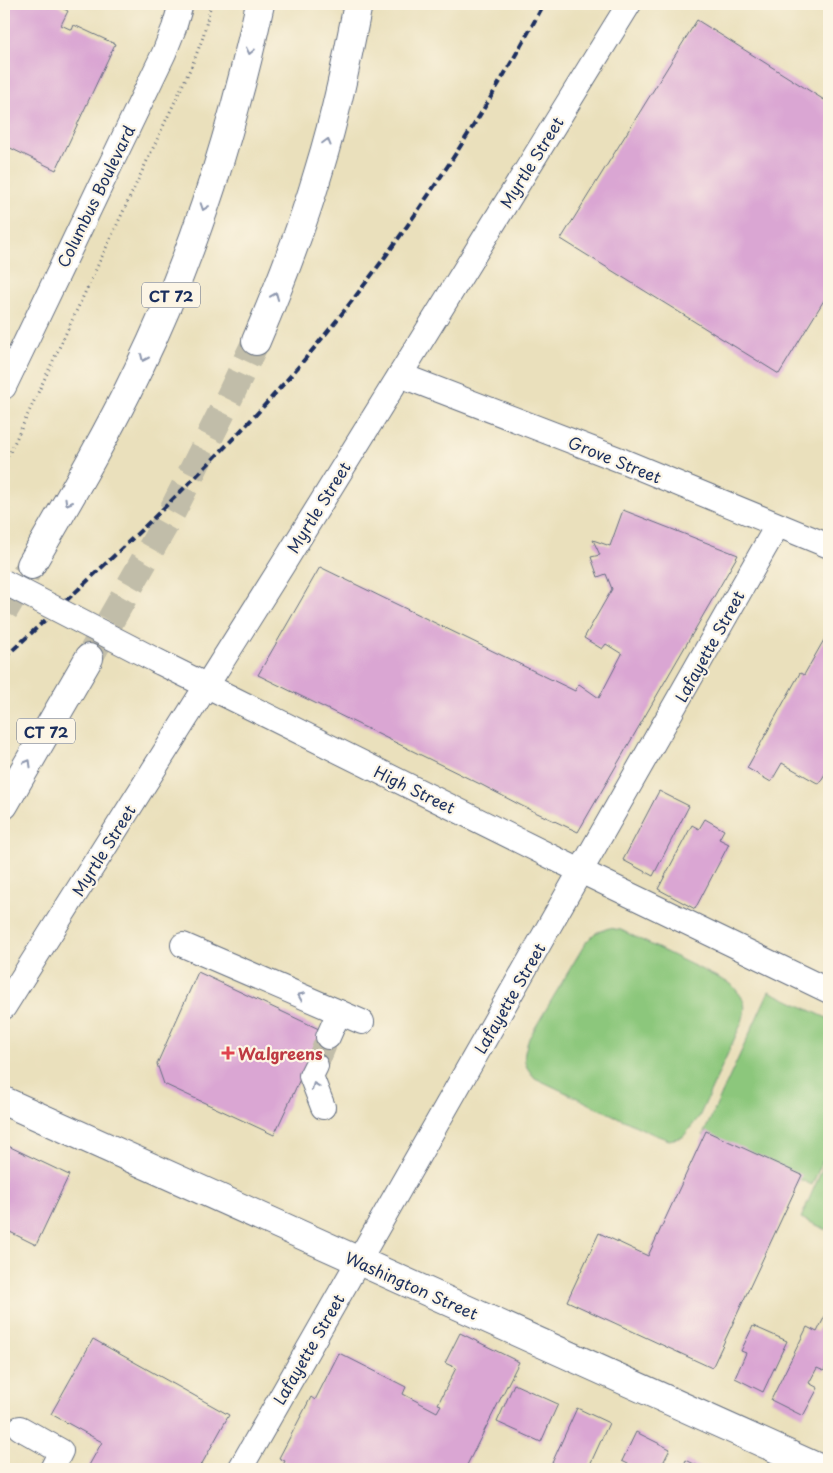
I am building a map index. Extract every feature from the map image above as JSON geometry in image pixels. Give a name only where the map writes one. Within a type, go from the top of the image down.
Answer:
[{"type":"main road","name":"CT 72","points":[[30,565],[71,496],[122,403],[174,290],[199,224],[228,134],[247,64],[260,4]]},
{"type":"main road","points":[[256,340],[290,256],[317,177],[340,92],[358,4]]},
{"type":"main road","name":"CT 72","points":[[4,805],[89,658]]},
{"type":"main road","name":"Washington Street","points":[[4,1101],[820,1469]]},
{"type":"street","name":"Myrtle Street","points":[[4,1007],[400,375],[628,4]]},
{"type":"street","name":"Columbus Boulevard","points":[[4,387],[164,53],[175,6]]},
{"type":"street","name":"Grove Street","points":[[400,375],[623,461],[829,546]]},
{"type":"street","name":"Lafayette Street","points":[[240,1469],[777,526]]},
{"type":"street","name":"High Street","points":[[4,582],[206,686],[829,991]]},
{"type":"street","points":[[183,945],[362,1022]]},
{"type":"street","points":[[328,1037],[339,1012]]},
{"type":"street","points":[[316,1066],[311,1076],[323,1107]]},
{"type":"street","points":[[20,1428],[61,1451],[52,1469]]},
{"type":"path","points":[[4,465],[192,63],[203,37],[211,4]]},
{"type":"green space","points":[[609,928],[621,930],[731,984],[744,1001],[745,1010],[742,1022],[699,1117],[683,1137],[669,1140],[653,1134],[535,1078],[525,1064],[524,1060],[529,1038],[586,942],[595,933]]},
{"type":"green space","points":[[769,991],[829,1019],[829,1147],[812,1185],[703,1135]]},
{"type":"green space","points":[[829,1153],[829,1231],[801,1218]]},
{"type":"building","points":[[10,4],[54,4],[68,11],[61,25],[72,30],[74,25],[115,44],[56,170],[4,145],[4,17]]},
{"type":"building","points":[[697,20],[829,103],[829,292],[779,374],[561,239]]},
{"type":"building","points":[[623,510],[738,555],[578,832],[258,675],[320,567],[575,691],[579,684],[599,698],[622,654],[606,644],[602,649],[584,638],[612,589],[606,574],[598,577],[591,557],[600,555],[593,540],[610,546]]},
{"type":"building","points":[[829,631],[829,767],[819,784],[782,763],[771,782],[747,768],[800,673],[804,675]]},
{"type":"building","points":[[659,791],[689,806],[653,876],[623,860]]},
{"type":"building","points":[[705,819],[724,830],[719,839],[729,844],[695,909],[658,889],[692,825],[699,829]]},
{"type":"building","name":"Walgreens","points":[[198,972],[321,1030],[336,1041],[323,1069],[308,1062],[274,1135],[164,1084],[157,1064]]},
{"type":"building","points":[[706,1131],[802,1175],[712,1368],[567,1301],[599,1233],[648,1256]]},
{"type":"building","points":[[4,1144],[69,1175],[36,1245],[4,1229]]},
{"type":"building","points":[[829,1279],[829,1292],[824,1289]]},
{"type":"building","points":[[829,1308],[829,1360],[824,1371],[817,1368],[809,1383],[818,1388],[803,1416],[771,1400],[807,1327],[817,1332]]},
{"type":"building","points":[[753,1326],[787,1341],[763,1392],[735,1378],[746,1353],[741,1351]]},
{"type":"building","points":[[460,1333],[519,1362],[465,1469],[281,1469],[285,1461],[279,1458],[311,1397],[315,1400],[339,1353],[406,1387],[403,1394],[437,1412],[441,1405],[438,1404],[456,1368],[445,1363]]},
{"type":"building","points":[[93,1339],[229,1415],[199,1469],[87,1469],[102,1442],[51,1414]]},
{"type":"building","points":[[514,1384],[558,1404],[541,1442],[497,1422]]},
{"type":"building","points":[[577,1408],[609,1423],[588,1469],[566,1469],[552,1463]]},
{"type":"building","points":[[636,1432],[670,1449],[660,1469],[628,1469],[630,1465],[622,1461]]},
{"type":"building","points":[[686,1460],[704,1469],[682,1469]]},
{"type":"tunnel","points":[[89,658],[173,510],[256,341]]},
{"type":"tunnel","points":[[4,611],[31,565]]},
{"type":"tunnel","points":[[316,1066],[328,1037]]},
{"type":"railway","points":[[4,658],[191,481],[251,420],[294,372],[373,273],[411,221],[480,114],[544,4]]},
{"type":"place","name":"Walgreens","points":[[228,1053]]}]
